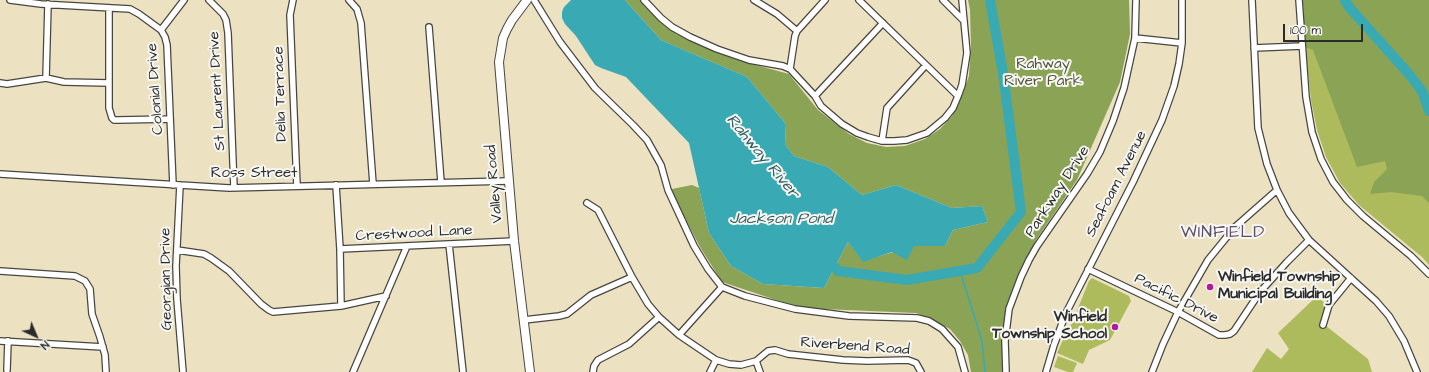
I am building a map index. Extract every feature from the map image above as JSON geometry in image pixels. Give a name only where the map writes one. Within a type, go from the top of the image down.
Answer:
[{"type":"street","points":[[10,0],[130,9],[161,30]]},
{"type":"street","name":"Colonial Drive","points":[[173,185],[167,45],[161,30],[184,0]]},
{"type":"street","name":"St Laurent Drive","points":[[209,0],[223,14],[226,20],[228,33],[234,188]]},
{"type":"street","name":"Delia Terrace","points":[[293,0],[290,15],[297,186]]},
{"type":"street","points":[[349,0],[357,9],[361,23],[373,184]]},
{"type":"street","name":"Valley Road","points":[[527,0],[507,29],[503,38],[499,62],[508,181],[530,372]]},
{"type":"street","points":[[534,0],[560,42],[595,88],[647,140],[661,165],[668,190],[694,246],[708,269],[722,287],[745,296],[795,309],[849,316],[917,318],[930,321],[942,329],[958,347],[965,372]]},
{"type":"street","points":[[644,0],[672,27],[690,36],[718,49],[749,60],[783,66],[790,69],[815,96],[827,112],[842,124],[857,133],[882,140],[907,140],[927,133],[945,118],[953,108],[962,85],[967,53],[962,0]]},
{"type":"street","points":[[754,0],[777,14],[797,31]]},
{"type":"street","points":[[790,69],[797,31],[825,0]]},
{"type":"street","points":[[859,0],[958,96]]},
{"type":"street","points":[[943,0],[964,21]]},
{"type":"street","name":"Parkway Drive","points":[[1006,372],[1006,325],[1009,309],[1021,277],[1037,246],[1073,195],[1100,152],[1113,121],[1124,88],[1135,38],[1136,0]]},
{"type":"street","name":"Seafoam Avenue","points":[[1046,372],[1066,313],[1136,176],[1162,120],[1174,86],[1182,43],[1182,0]]},
{"type":"street","points":[[1252,0],[1258,128],[1262,149],[1277,190],[1289,213],[1309,240],[1376,301],[1389,316],[1404,341],[1417,372]]},
{"type":"street","points":[[1299,0],[1309,118],[1316,146],[1326,169],[1340,191],[1355,208],[1411,256],[1429,274]]},
{"type":"street","points":[[46,78],[48,4]]},
{"type":"street","points":[[109,8],[109,113],[114,120],[170,119]]},
{"type":"street","points":[[815,96],[883,23]]},
{"type":"street","points":[[429,27],[441,182]]},
{"type":"street","points":[[1135,38],[1182,43]]},
{"type":"street","points":[[1254,48],[1302,46]]},
{"type":"street","points":[[882,140],[887,108],[926,64]]},
{"type":"street","points":[[0,83],[7,84],[46,78],[64,82],[109,83]]},
{"type":"street","name":"Ross Street","points":[[0,174],[234,188],[508,181]]},
{"type":"street","name":"Georgian Drive","points":[[180,185],[177,250],[177,299],[183,372]]},
{"type":"street","points":[[336,185],[340,249],[341,306]]},
{"type":"street","points":[[1152,372],[1162,344],[1198,276],[1221,243],[1250,212],[1277,190]]},
{"type":"street","points":[[587,203],[598,210],[632,277],[648,304],[678,335],[716,360],[710,372]]},
{"type":"street","name":"Pacific Drive","points":[[1088,269],[1178,312],[1219,335],[1230,334],[1238,326],[1260,292],[1309,240]]},
{"type":"street","name":"Crestwood Lane","points":[[340,249],[514,241]]},
{"type":"street","points":[[449,244],[464,372]]},
{"type":"street","points":[[353,372],[407,246]]},
{"type":"street","points":[[177,250],[204,254],[211,258],[229,271],[262,304],[273,312],[341,306],[386,296]]},
{"type":"street","points":[[0,271],[75,276],[85,281],[90,289],[92,314],[103,346],[106,372]]},
{"type":"street","points":[[524,320],[567,314],[591,295],[632,277]]},
{"type":"street","points":[[1323,325],[1330,305],[1351,278]]},
{"type":"street","points":[[678,335],[722,287]]},
{"type":"street","points":[[593,372],[594,366],[598,360],[629,344],[659,317]]},
{"type":"street","points":[[0,341],[103,346]]},
{"type":"street","points":[[7,370],[8,341]]},
{"type":"street","name":"Riverbend Road","points":[[716,360],[729,364],[741,365],[756,361],[768,350],[775,350],[788,354],[843,360],[908,360],[916,363],[921,372]]},
{"type":"street","points":[[756,361],[760,372]]},
{"type":"green space","name":"Rahway River Park","points":[[625,0],[641,0],[664,25],[676,34],[752,64],[789,74],[818,110],[849,134],[867,143],[886,147],[905,146],[925,139],[940,129],[952,116],[969,76],[971,46],[970,10],[968,0],[1129,0],[1130,34],[1120,82],[1077,180],[1036,240],[1011,295],[1004,330],[1003,372],[971,372],[968,355],[960,341],[950,329],[916,313],[800,308],[722,282],[700,247],[672,193],[672,189],[692,185],[699,188],[709,233],[731,266],[763,284],[824,288],[848,242],[863,261],[914,246],[945,246],[953,230],[988,222],[982,206],[952,208],[896,185],[862,195],[828,167],[794,156],[785,144],[786,124],[747,77],[661,40]]},
{"type":"green space","points":[[1303,0],[1429,0],[1429,265],[1422,257],[1359,205],[1340,183],[1326,157],[1317,130],[1311,100],[1306,53]]},
{"type":"green space","points":[[1303,0],[1429,0],[1429,203],[1422,196],[1391,192],[1370,194],[1374,182],[1387,169],[1385,161],[1357,167],[1313,50],[1305,47]]},
{"type":"green space","points":[[1092,278],[1129,296],[1131,301],[1110,340],[1089,350],[1083,364],[1057,353],[1063,340],[1065,340],[1089,281]]},
{"type":"green space","points":[[1316,297],[1327,304],[1321,322],[1368,359],[1372,372],[1252,372],[1267,348],[1281,359],[1289,349],[1278,333]]},
{"type":"green space","points":[[1058,356],[1077,363],[1073,372],[1068,372],[1054,367]]},
{"type":"water","name":"Jackson Pond","points":[[571,0],[625,0],[661,40],[747,77],[786,124],[785,144],[794,156],[828,167],[862,195],[896,185],[952,208],[982,206],[988,222],[953,230],[945,246],[914,246],[907,260],[892,252],[863,262],[848,242],[824,288],[763,284],[731,266],[709,233],[689,143],[626,77],[595,65],[576,36],[565,24],[562,18],[562,12],[564,7]]},
{"type":"waterway","name":"Rahway River","points":[[826,257],[838,271],[907,280],[977,268],[1021,212],[1003,73],[990,0]]},
{"type":"waterway","name":"Rahway River","points":[[1345,0],[1349,7],[1408,73],[1422,91],[1429,111]]},
{"type":"waterway","points":[[960,271],[982,341],[985,372]]},
{"type":"place","name":"Winfield Township Municipal Building","points":[[1210,287]]},
{"type":"place","name":"Winfield Township School","points":[[1115,327]]},
{"type":"district","name":"WINFIELD","points":[[1223,233]]}]
